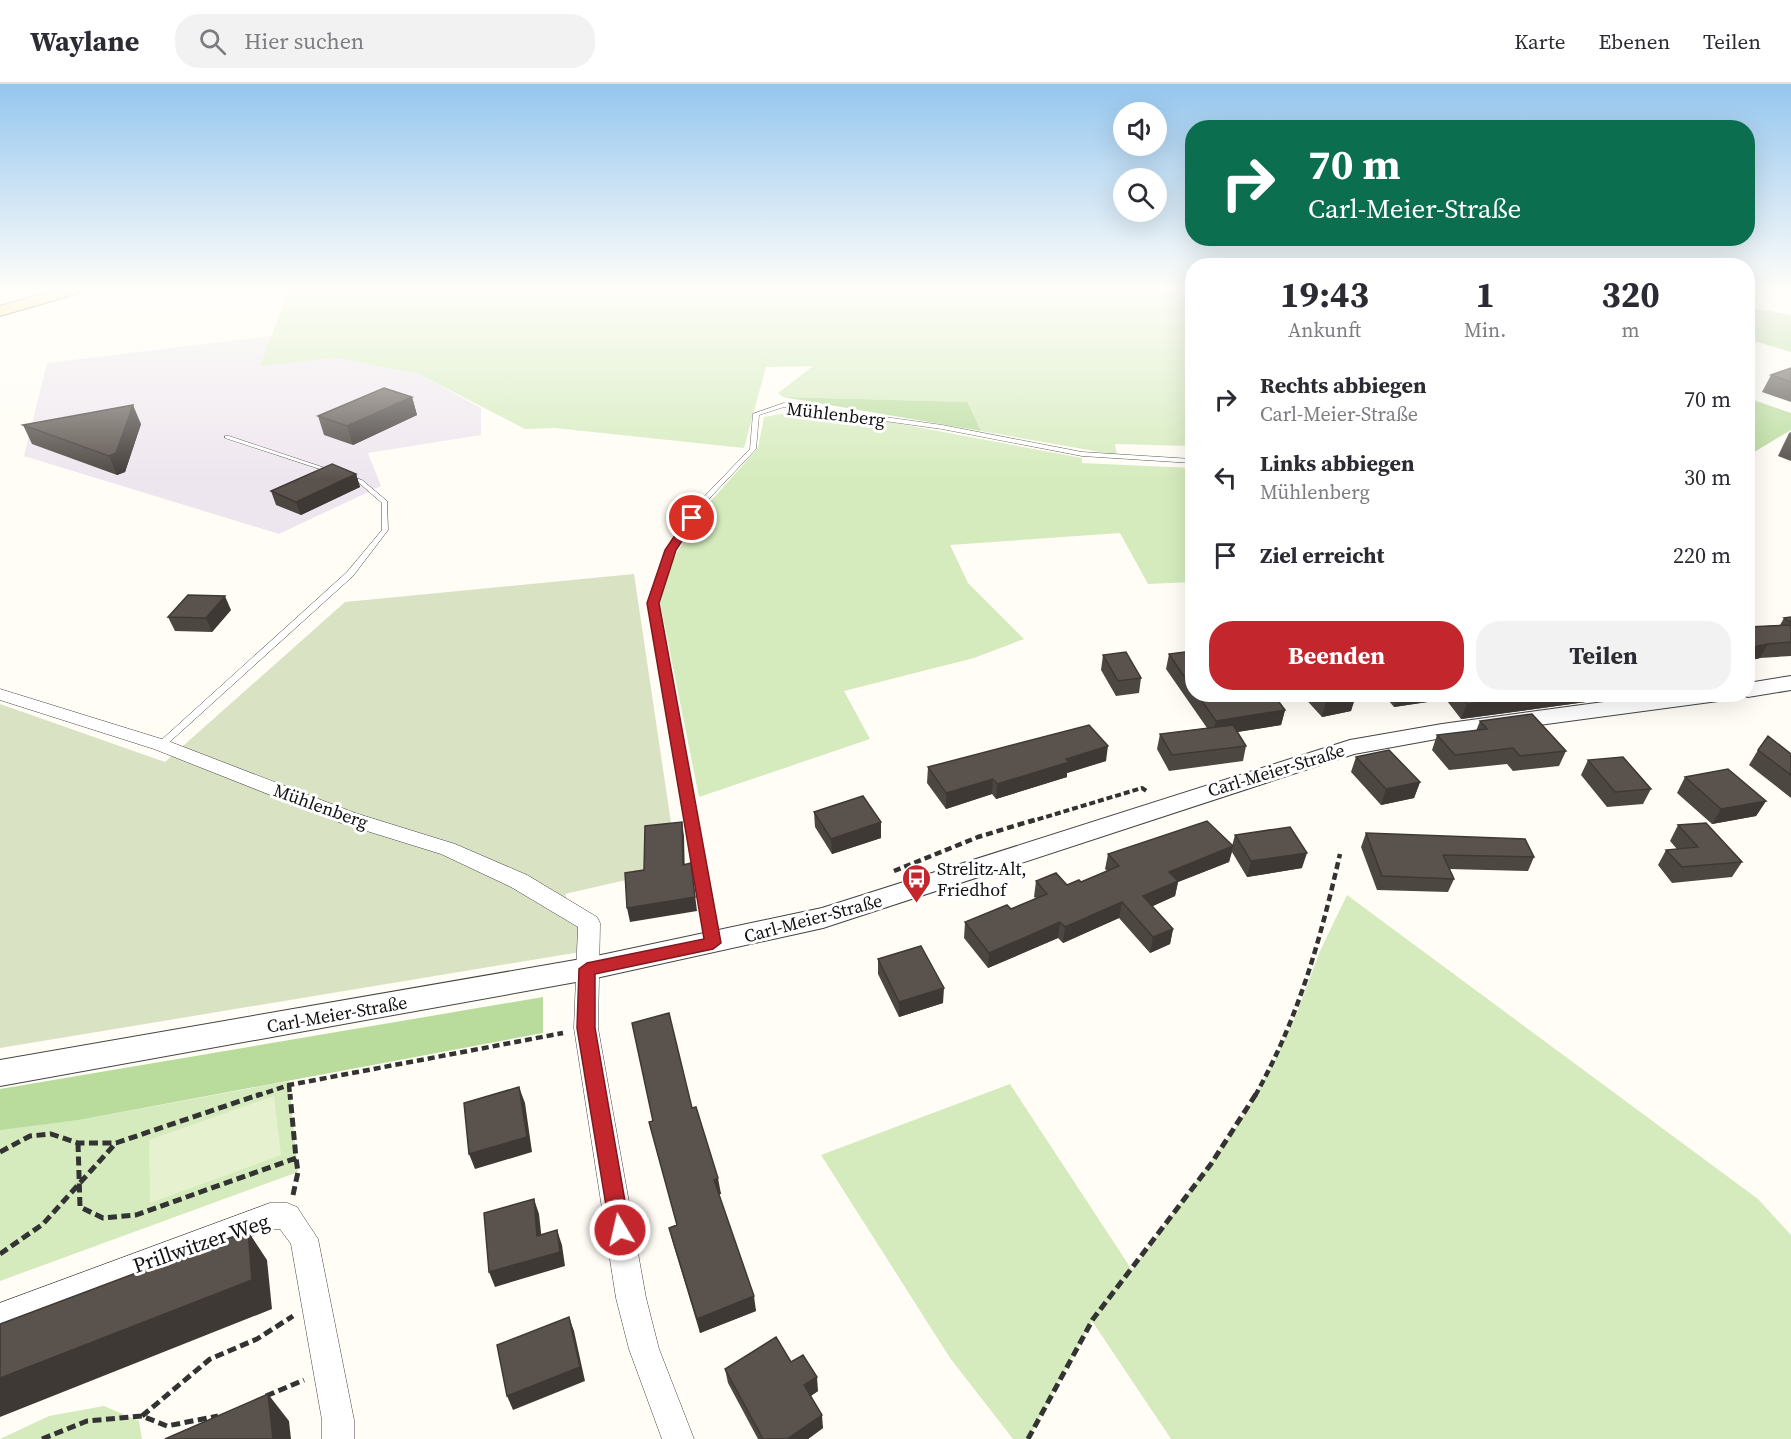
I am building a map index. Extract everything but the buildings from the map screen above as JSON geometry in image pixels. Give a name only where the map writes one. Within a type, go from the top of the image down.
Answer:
[{"type":"street","points":[[1755,689],[1791,684]]},
{"type":"street","name":"Mühlenberg","points":[[0,694],[161,745],[348,818],[448,849],[519,881],[589,923],[587,969]]},
{"type":"street","name":"Carl-Meier-Straße","points":[[0,1073],[587,969],[713,943],[855,908],[1299,761],[1381,740],[1659,702]]},
{"type":"street","points":[[587,969],[586,1028],[631,1298],[654,1380],[678,1439]]},
{"type":"street","name":"Prillwitzer Weg","points":[[0,1318],[270,1216],[287,1216],[304,1239],[338,1420],[338,1439]]},
{"type":"lane","name":"Mühlenberg","points":[[713,943],[653,603],[671,550],[702,502],[753,449],[756,414],[784,405],[942,427],[1082,454],[1185,461]]},
{"type":"lane","points":[[161,745],[350,573],[385,530],[384,502],[360,481],[227,437]]},
{"type":"path","points":[[890,872],[978,837],[1142,788],[1168,805]]},
{"type":"path","points":[[1028,1439],[1092,1320],[1239,1123],[1272,1066],[1296,1015],[1317,958],[1340,854]]},
{"type":"path","points":[[0,1152],[30,1136],[51,1134],[78,1143],[116,1143],[289,1085],[543,1037]]},
{"type":"path","points":[[78,1143],[77,1186],[80,1207],[103,1218],[136,1215],[296,1158],[289,1085]]},
{"type":"path","points":[[0,1254],[43,1224],[116,1143]]},
{"type":"path","points":[[142,1416],[210,1359],[257,1339],[296,1314]]},
{"type":"path","points":[[261,1398],[315,1375]]},
{"type":"path","points":[[42,1439],[87,1421],[142,1416],[167,1426],[228,1412]]},
{"type":"shaded area","points":[[128,353],[272,353],[268,364],[335,358],[419,374],[481,408],[481,435],[368,453],[381,486],[279,534],[24,456],[47,363]]},
{"type":"green space","points":[[265,353],[1185,353],[1185,446],[1115,444],[1117,455],[981,431],[966,402],[783,397],[778,393],[813,366],[766,367],[744,448],[555,428],[525,429],[419,374],[335,358],[260,366]]},
{"type":"green space","points":[[783,397],[967,402],[981,431]]},
{"type":"green space","points":[[1755,400],[1791,413],[1791,430],[1755,452]]},
{"type":"green space","points":[[787,413],[879,420],[1082,458],[1082,463],[1185,468],[1185,582],[1148,584],[1120,533],[950,545],[968,583],[1024,639],[974,658],[844,691],[870,739],[699,797],[660,602],[671,563],[701,512],[758,448],[764,417]]},
{"type":"green space","points":[[634,574],[677,863],[639,877],[565,894],[586,951],[0,1048],[0,704],[165,762],[345,602]]},
{"type":"green space","points":[[1347,895],[1758,1199],[1791,1235],[1791,1439],[1171,1439],[1092,1321],[1028,1439],[1013,1439],[950,1358],[821,1155],[1010,1084],[1132,1270],[1239,1123],[1272,1066],[1296,1015],[1320,951]]},
{"type":"green space","points":[[543,997],[543,1033],[79,1120],[0,1130],[0,1089]]},
{"type":"green space","points":[[289,1081],[298,1172],[0,1281],[0,1129],[79,1120]]},
{"type":"green space","points":[[274,1096],[281,1155],[150,1203],[149,1140]]},
{"type":"green space","points":[[104,1406],[139,1421],[142,1439],[0,1439],[49,1416]]},
{"type":"place","name":"Strelitz-Alt, Friedhof","points":[[916,904]]},
{"type":"route","points":[[620,1230],[586,1028],[587,969],[713,943],[653,603],[660,575],[671,550],[692,518]]}]
